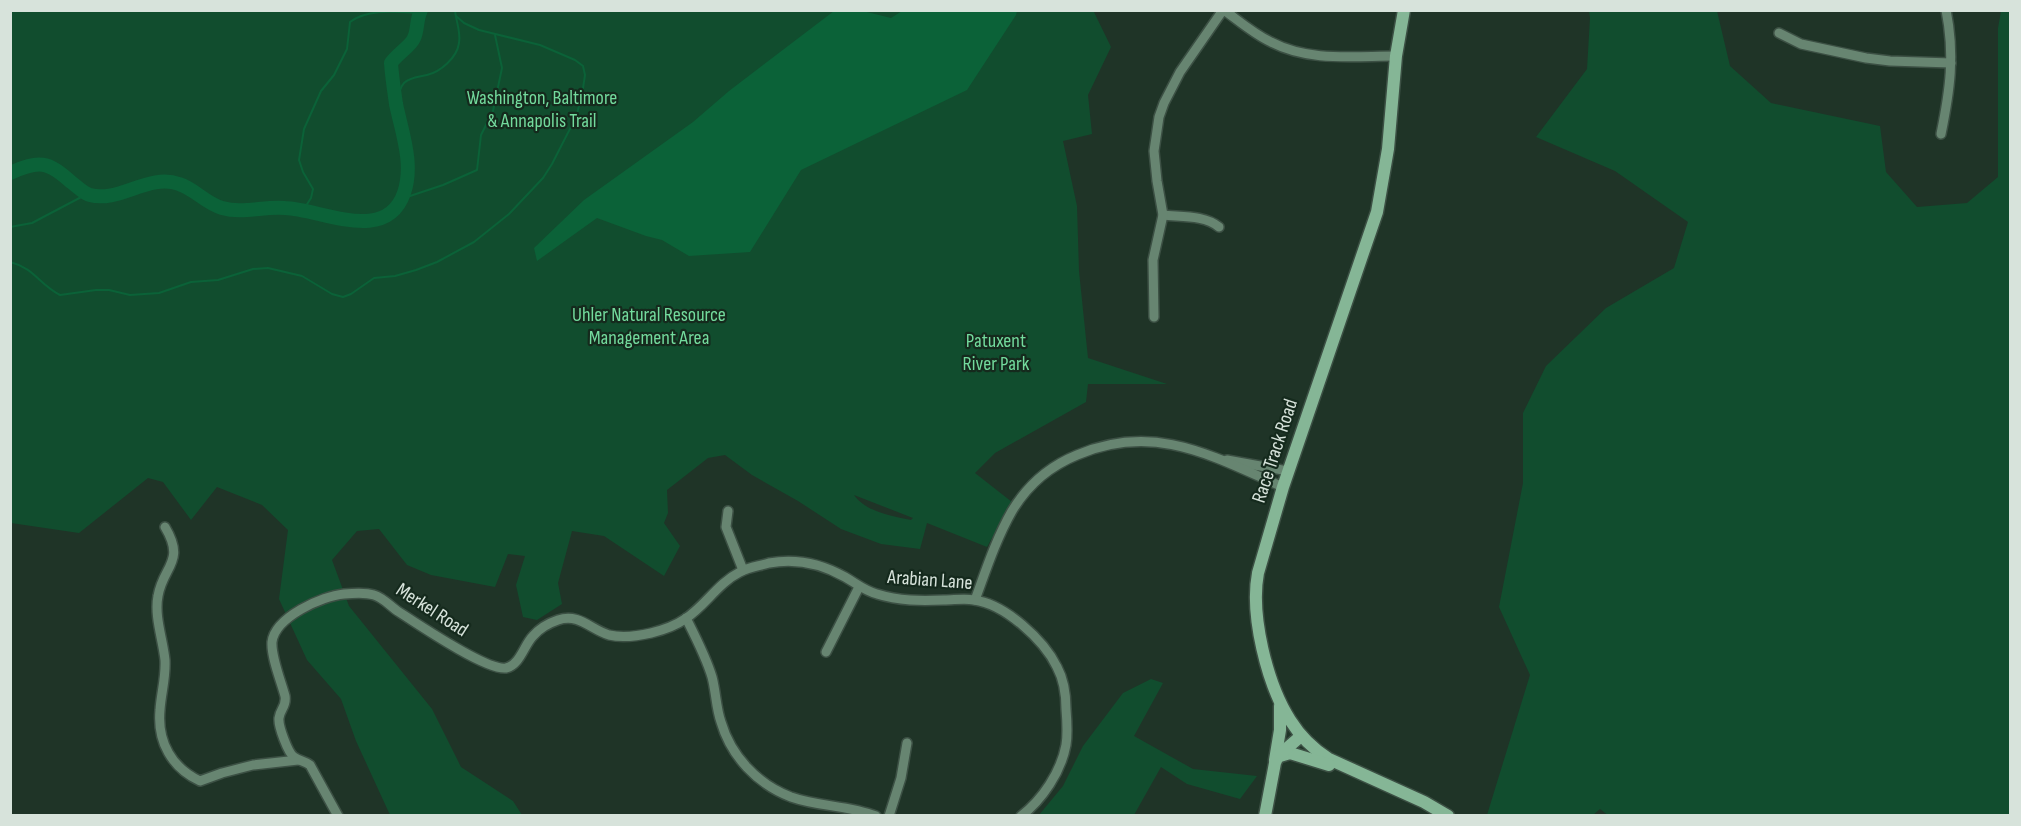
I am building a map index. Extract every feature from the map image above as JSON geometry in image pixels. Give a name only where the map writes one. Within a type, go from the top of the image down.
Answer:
[{"type":"street","points":[[1154,317],[1153,260],[1163,215],[1154,151],[1159,117],[1180,72],[1223,10],[1269,42],[1292,51],[1338,58],[1396,56]]},
{"type":"street","name":"Race Track Road","points":[[1404,10],[1396,56],[1388,149],[1377,212],[1283,487],[1256,586],[1256,611],[1261,646],[1290,721],[1301,736],[1318,752],[1425,802],[1448,816]]},
{"type":"street","points":[[1941,134],[1950,90],[1951,35],[1946,10]]},
{"type":"street","points":[[1779,33],[1801,44],[1866,58],[1951,63]]},
{"type":"street","points":[[1163,215],[1196,218],[1213,222],[1219,227]]},
{"type":"street","points":[[975,600],[997,543],[1013,511],[1042,476],[1059,464],[1093,449],[1142,441],[1170,444],[1193,449],[1283,487]]},
{"type":"street","points":[[1219,459],[1288,471]]},
{"type":"street","points":[[728,511],[726,527],[743,570]]},
{"type":"street","points":[[165,527],[174,549],[172,563],[158,597],[165,670],[159,714],[163,740],[171,758],[183,772],[200,781],[253,765],[298,760]]},
{"type":"street","name":"Arabian Lane","points":[[686,618],[718,587],[743,570],[779,562],[799,562],[824,567],[858,587],[879,595],[905,600],[975,600],[1003,611],[1038,641],[1056,665],[1066,696],[1067,729],[1064,751],[1043,794],[1021,816]]},
{"type":"street","points":[[826,652],[858,587]]},
{"type":"street","name":"Merkel Road","points":[[338,816],[310,765],[304,760],[298,760],[290,752],[279,723],[279,717],[286,702],[272,642],[274,634],[288,619],[318,601],[330,596],[363,593],[380,597],[400,613],[462,651],[495,668],[509,668],[534,634],[551,623],[566,618],[580,620],[608,634],[618,636],[650,634],[686,618]]},
{"type":"street","points":[[686,618],[711,673],[720,722],[734,752],[749,769],[768,785],[789,796],[817,804],[859,809],[876,816]]},
{"type":"street","points":[[1265,816],[1280,729],[1281,714],[1278,693]]},
{"type":"street","points":[[1276,760],[1301,736]]},
{"type":"street","points":[[889,816],[901,778],[907,743]]},
{"type":"street","points":[[1276,760],[1290,753],[1339,769],[1349,768]]},
{"type":"green space","points":[[1093,10],[1111,47],[1088,95],[1092,134],[1063,141],[1077,206],[1079,271],[1088,358],[1167,384],[1088,384],[1086,402],[995,453],[975,473],[1012,502],[987,547],[927,523],[920,549],[881,544],[841,529],[752,475],[725,455],[708,458],[667,490],[668,513],[664,523],[680,546],[664,576],[604,536],[572,531],[558,583],[562,604],[537,620],[523,617],[516,585],[525,556],[508,554],[495,587],[431,575],[407,565],[379,529],[357,531],[332,560],[349,606],[432,709],[461,767],[513,801],[522,815],[390,815],[356,741],[341,699],[307,660],[279,599],[288,530],[262,505],[217,487],[191,520],[163,482],[148,478],[79,533],[11,523],[11,11]],"holes":[[[854,495],[913,518],[911,520],[896,517],[872,509],[865,506]]]},
{"type":"green space","points":[[1589,11],[1717,11],[1730,66],[1771,103],[1880,126],[1886,172],[1917,207],[1967,203],[1998,177],[1998,28],[2001,11],[2010,11],[2010,815],[1609,816],[1600,809],[1593,815],[1487,815],[1530,675],[1499,607],[1523,483],[1523,413],[1546,366],[1606,308],[1674,268],[1688,222],[1615,171],[1536,137],[1587,69]]},
{"type":"green space","points":[[1151,679],[1163,683],[1134,736],[1193,769],[1257,776],[1240,799],[1187,784],[1161,767],[1134,815],[1039,815],[1063,786],[1083,746],[1123,693]]},
{"type":"shaded area","points":[[834,11],[863,11],[891,18],[902,11],[1017,11],[967,90],[801,170],[750,252],[689,256],[662,240],[597,218],[537,261],[534,248],[584,200],[693,122],[729,91]]},
{"type":"waterway","points":[[10,173],[29,166],[49,166],[90,195],[112,195],[157,182],[168,182],[185,186],[210,203],[230,210],[285,208],[368,221],[383,217],[395,209],[404,193],[408,171],[391,63],[412,41],[421,10]]},
{"type":"waterway","points":[[397,105],[400,90],[406,81],[437,71],[455,54],[459,39],[455,10]]},
{"type":"waterway","points":[[304,209],[311,198],[313,189],[299,160],[304,129],[321,91],[334,75],[347,49],[350,22],[374,13],[419,13]]},
{"type":"waterway","points":[[10,262],[25,268],[60,295],[96,290],[109,290],[130,295],[159,293],[191,282],[218,280],[253,269],[268,268],[302,276],[332,294],[343,297],[374,278],[395,276],[416,270],[437,262],[474,242],[509,214],[543,178],[576,117],[585,75],[583,66],[575,60],[540,45],[479,30],[464,23],[456,16]]},
{"type":"waterway","points":[[401,199],[443,185],[477,170],[481,135],[493,111],[502,68],[495,35]]},
{"type":"waterway","points":[[10,227],[32,223],[87,194]]},
{"type":"park label","name":"Washington, Baltimore & Annapolis Trail","points":[[542,110]]},
{"type":"park label","name":"Uhler Natural Resource Management Area","points":[[649,326]]},
{"type":"park label","name":"Patuxent River Park","points":[[996,352]]}]
